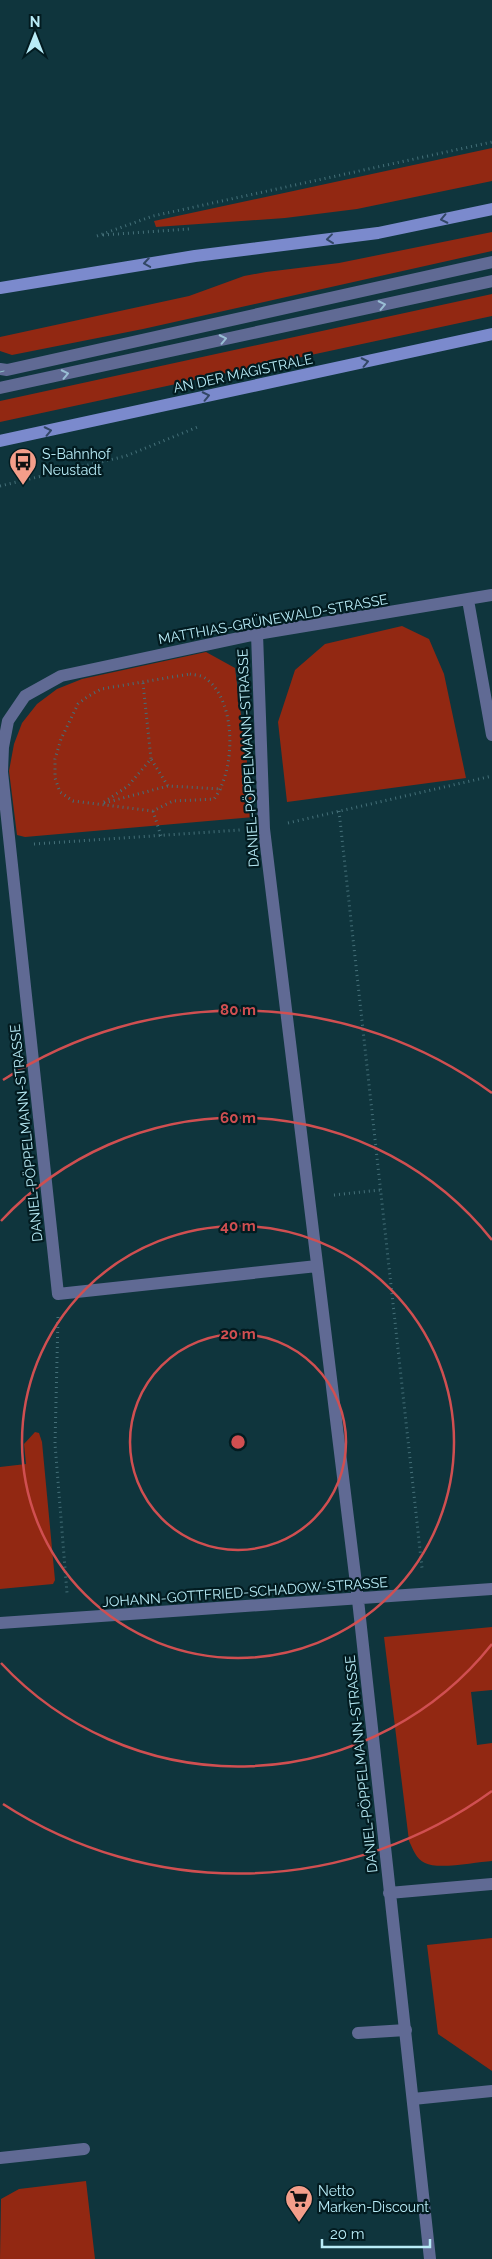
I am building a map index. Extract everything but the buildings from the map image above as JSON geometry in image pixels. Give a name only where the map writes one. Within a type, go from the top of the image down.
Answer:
[{"type":"main road","points":[[0,288],[195,256],[378,233],[492,209]]},
{"type":"main road","name":"AN DER MAGISTRALE","points":[[0,442],[492,334]]},
{"type":"street","points":[[2,370],[492,262]]},
{"type":"street","points":[[0,388],[492,281]]},
{"type":"street","name":"MATTHIAS-GRÜNEWALD-STRASSE","points":[[61,676],[257,634],[492,595]]},
{"type":"street","points":[[468,600],[492,735]]},
{"type":"street","name":"DANIEL-PÖPPELMANN-STRASSE","points":[[257,634],[264,829],[358,1600],[430,2259]]},
{"type":"street","name":"DANIEL-PÖPPELMANN-STRASSE","points":[[58,1294],[2,772],[3,747],[8,721],[25,696],[61,676]]},
{"type":"street","points":[[58,1294],[317,1266]]},
{"type":"street","name":"JOHANN-GOTTFRIED-SCHADOW-STRASSE","points":[[0,1623],[358,1600],[492,1589]]},
{"type":"street","points":[[390,1893],[492,1884]]},
{"type":"street","points":[[358,2033],[406,2030]]},
{"type":"street","points":[[414,2099],[492,2091]]},
{"type":"street","points":[[0,2158],[84,2149]]},
{"type":"path","points":[[98,236],[153,216],[492,142]]},
{"type":"path","points":[[0,486],[126,456],[207,422]]},
{"type":"path","points":[[190,674],[204,677],[213,686],[222,702],[230,732],[228,769],[222,789],[214,799],[173,801],[153,812],[73,801],[60,792],[55,778],[55,758],[61,739],[78,704],[86,697],[101,689],[190,674]]},
{"type":"path","points":[[143,682],[152,759],[168,786]]},
{"type":"path","points":[[101,804],[128,786],[152,759]]},
{"type":"path","points":[[101,804],[168,786],[222,789]]},
{"type":"path","points":[[339,811],[425,1595]]},
{"type":"path","points":[[153,812],[161,836]]},
{"type":"path","points":[[308,1197],[380,1190]]},
{"type":"path","points":[[58,1294],[55,1444],[70,1618]]},
{"type":"shaded area","points":[[492,148],[492,181],[357,209],[285,218],[156,227],[154,221]]},
{"type":"shaded area","points":[[492,232],[492,251],[143,329],[12,355],[0,351],[0,337],[189,296],[244,276],[339,263]]},
{"type":"shaded area","points":[[492,294],[492,316],[0,422],[0,401]]},
{"type":"shaded area","points":[[402,626],[429,639],[444,674],[466,778],[287,802],[278,722],[295,670],[325,644]]},
{"type":"shaded area","points":[[206,652],[235,668],[254,817],[25,837],[17,835],[9,771],[14,744],[22,723],[37,704],[57,689],[82,679]]},
{"type":"shaded area","points":[[35,1432],[39,1433],[42,1442],[55,1580],[53,1584],[0,1589],[0,1467],[26,1464],[24,1444]]},
{"type":"shaded area","points":[[492,1627],[492,1690],[471,1692],[477,1745],[492,1743],[492,1861],[448,1866],[431,1865],[419,1859],[409,1841],[384,1637]]},
{"type":"shaded area","points":[[492,1938],[492,2071],[438,2034],[427,1945]]},
{"type":"shaded area","points":[[86,2181],[95,2259],[0,2259],[1,2199],[19,2189]]},
{"type":"tram line","points":[[0,372],[4,371]]},
{"type":"place","name":"S-Bahnhof Neustadt","points":[[23,486]]},
{"type":"place","name":"Netto Marken-Discount","points":[[299,2223]]}]
